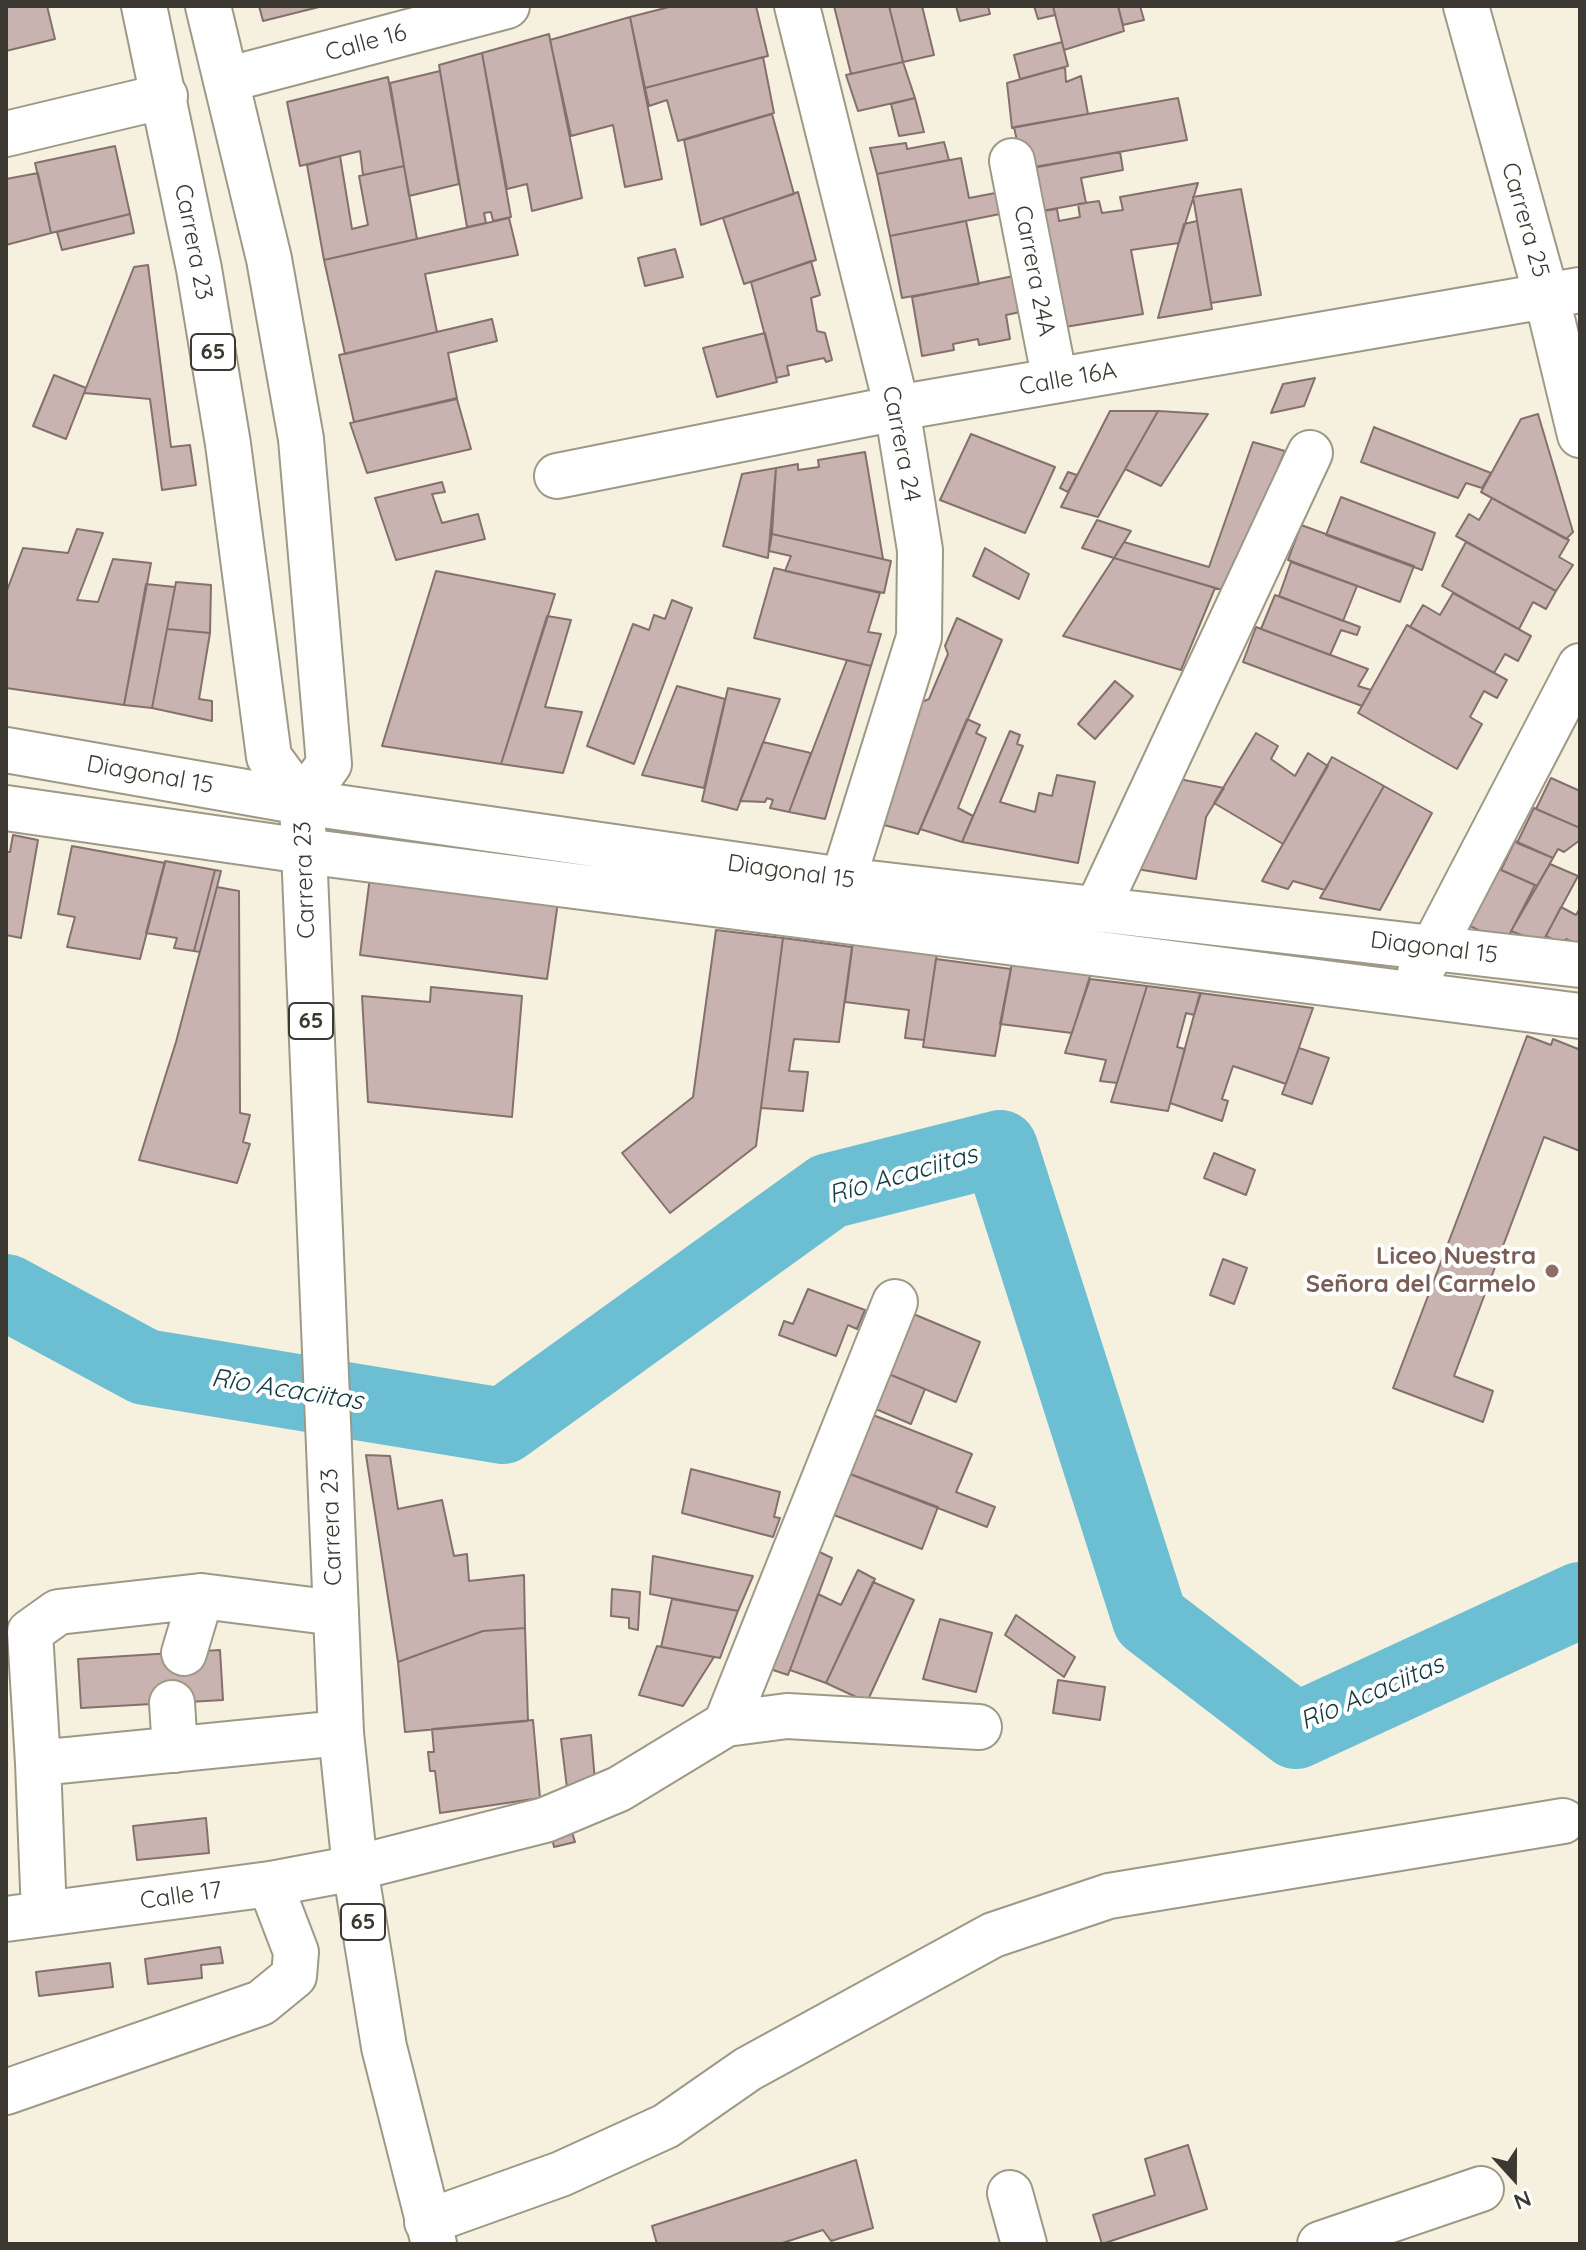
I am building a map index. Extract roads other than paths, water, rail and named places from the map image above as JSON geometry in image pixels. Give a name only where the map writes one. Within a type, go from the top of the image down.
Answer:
[{"type":"street","name":"Carrera 23","points":[[144,6],[165,96],[228,444],[269,757],[302,802],[341,1733],[355,1868],[384,2047],[431,2233]]},
{"type":"street","name":"Carrera 23","points":[[208,6],[269,259],[301,439],[329,764],[302,802]]},
{"type":"street","name":"Calle 16","points":[[226,80],[507,6]]},
{"type":"street","name":"Carrera 24","points":[[797,6],[897,408],[920,550],[919,637],[843,880]]},
{"type":"street","name":"Carrera 25","points":[[1466,6],[1564,294],[1580,435]]},
{"type":"street","points":[[6,134],[165,96]]},
{"type":"street","name":"Carrera 24A","points":[[1012,161],[1055,381]]},
{"type":"street","name":"Calle 16A","points":[[557,476],[897,408],[1564,294]]},
{"type":"street","points":[[1097,909],[1310,453]]},
{"type":"street","points":[[1411,993],[1432,947],[1580,666]]},
{"type":"street","name":"Diagonal 15","points":[[6,750],[302,802],[843,880],[1580,965]]},
{"type":"street","name":"Diagonal 15","points":[[6,808],[304,851],[1580,1016]]},
{"type":"street","points":[[726,1724],[895,1302]]},
{"type":"street","points":[[184,1653],[201,1596]]},
{"type":"street","points":[[25,1917],[38,1763],[30,1632],[58,1612],[201,1596],[335,1603]]},
{"type":"street","points":[[172,1703],[175,1750]]},
{"type":"street","name":"Calle 17","points":[[25,1917],[270,1884],[355,1868],[545,1820],[619,1789],[681,1747],[726,1724],[787,1716],[979,1727]]},
{"type":"street","points":[[38,1763],[341,1733]]},
{"type":"street","points":[[431,2233],[666,2126],[748,2069],[993,1935],[1109,1896],[1563,1821]]},
{"type":"street","points":[[6,2092],[261,2003],[294,1976],[296,1952],[270,1884]]},
{"type":"street","points":[[1320,2244],[1481,2189]]},
{"type":"street","points":[[1010,2193],[1024,2244]]},
{"type":"waterway","name":"Río Acaciitas","points":[[6,1292],[145,1367],[503,1426],[829,1191],[1000,1148],[1150,1619],[1296,1731],[1580,1600]]},
{"type":"place","name":"Liceo Nuestra Señora del Carmelo","points":[[1552,1271]]}]
